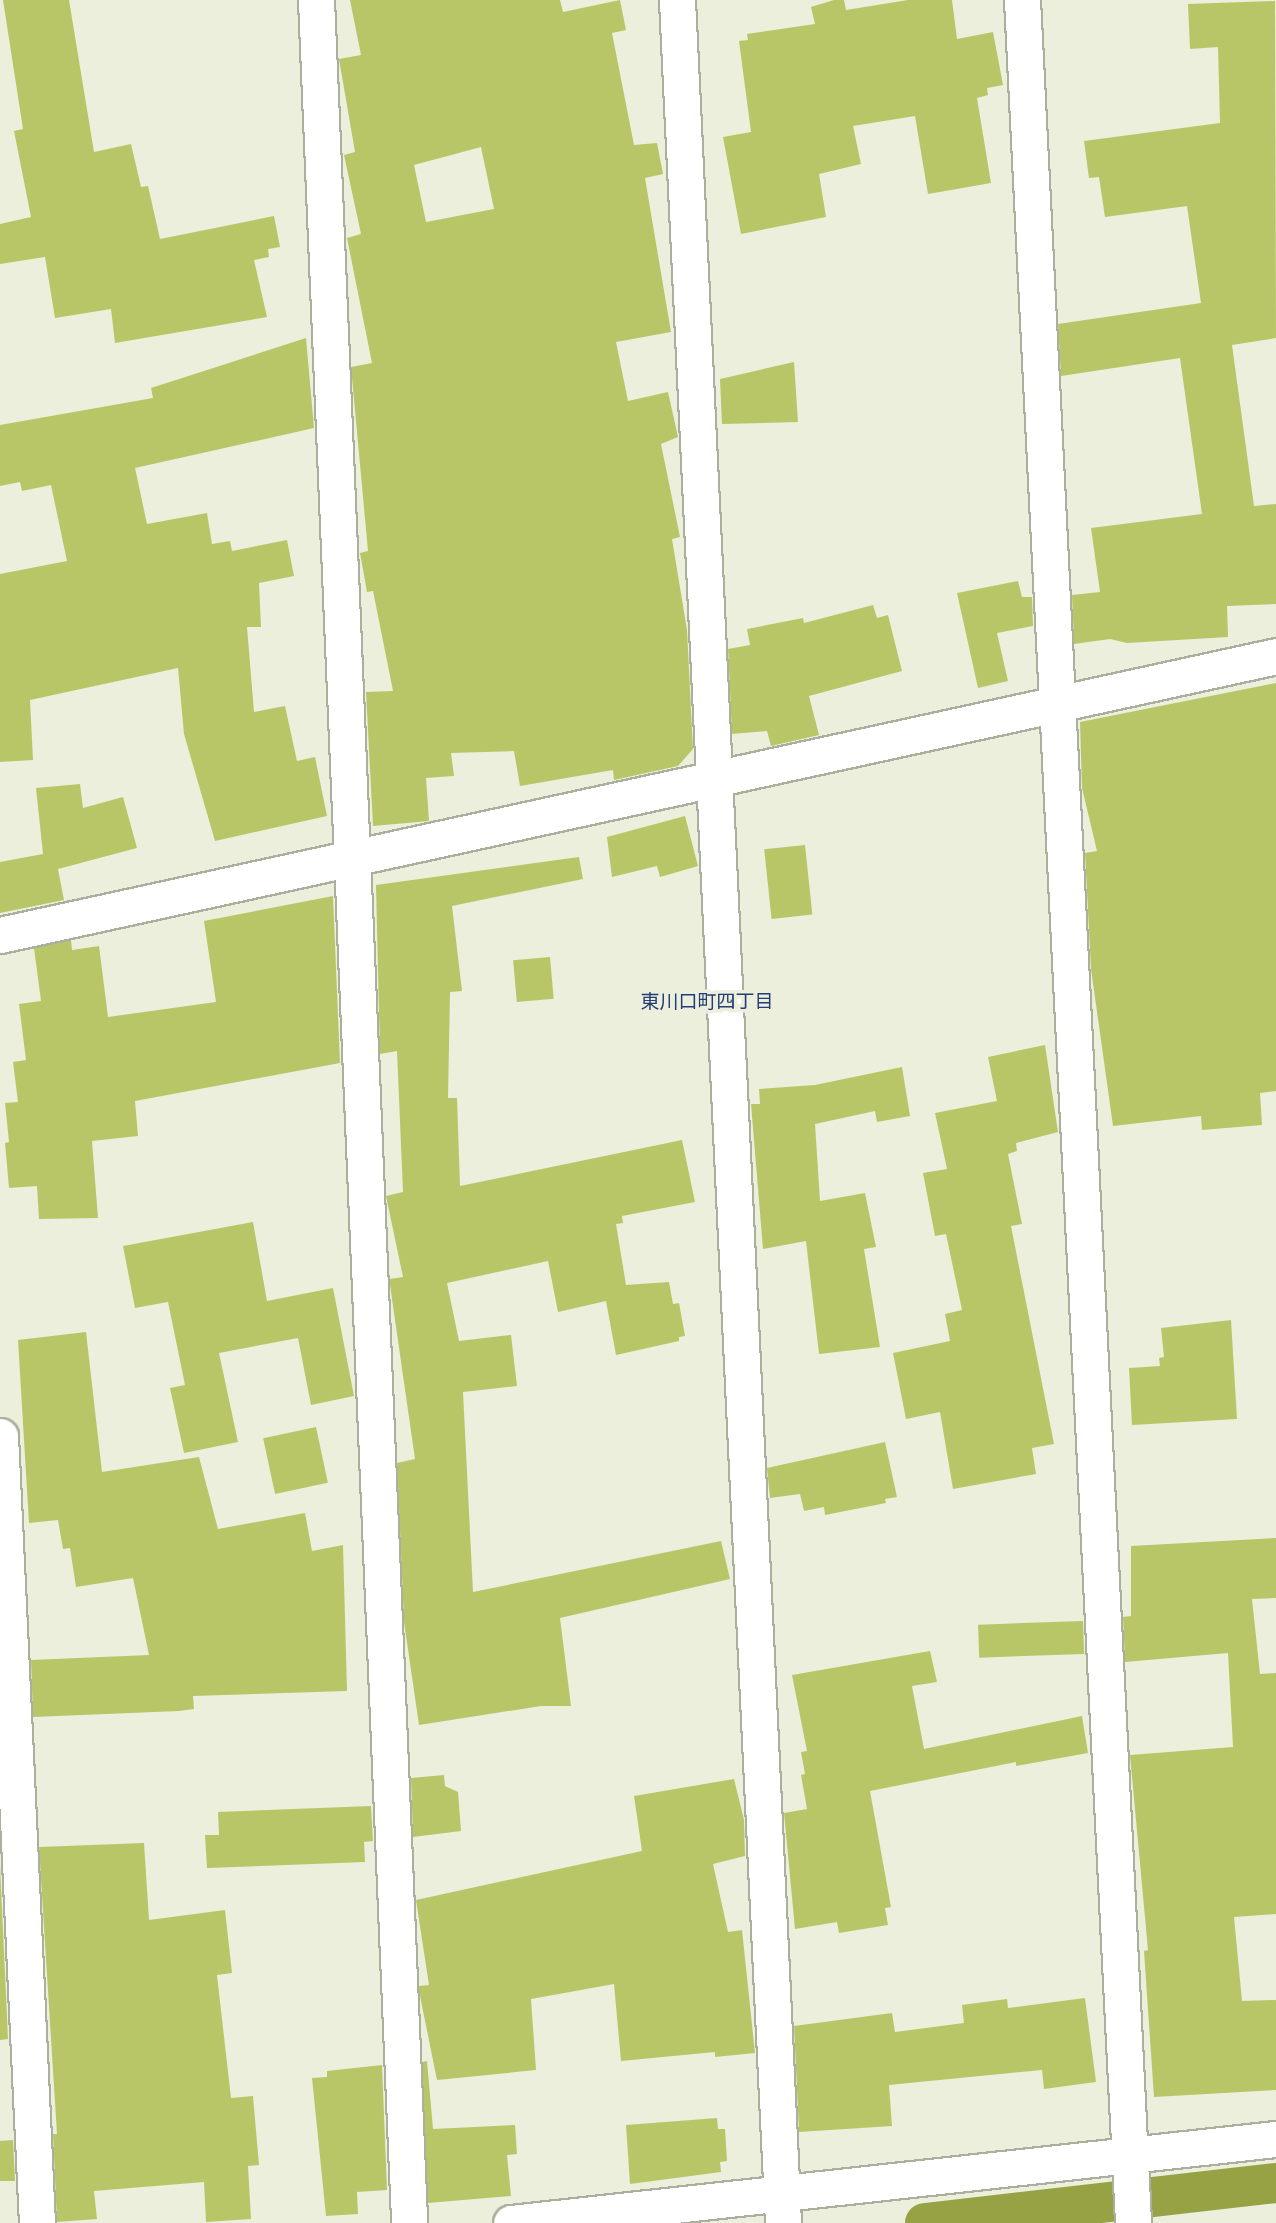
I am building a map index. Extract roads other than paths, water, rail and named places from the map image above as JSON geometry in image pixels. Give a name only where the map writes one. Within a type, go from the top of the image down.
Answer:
[{"type":"street","points":[[316,0],[349,861],[409,2223]]},
{"type":"street","points":[[677,0],[783,2209]]},
{"type":"street","points":[[1022,0],[1055,703],[1133,2218]]},
{"type":"street","points":[[0,936],[1276,656]]},
{"type":"street","points":[[0,1436],[37,2223]]},
{"type":"street","points":[[511,2223],[783,2209],[1131,2163],[1276,2139]]},
{"type":"waterway","points":[[925,2223],[1276,2183]]},
{"type":"district","name":"東川口町四丁目","points":[[707,1002]]}]
